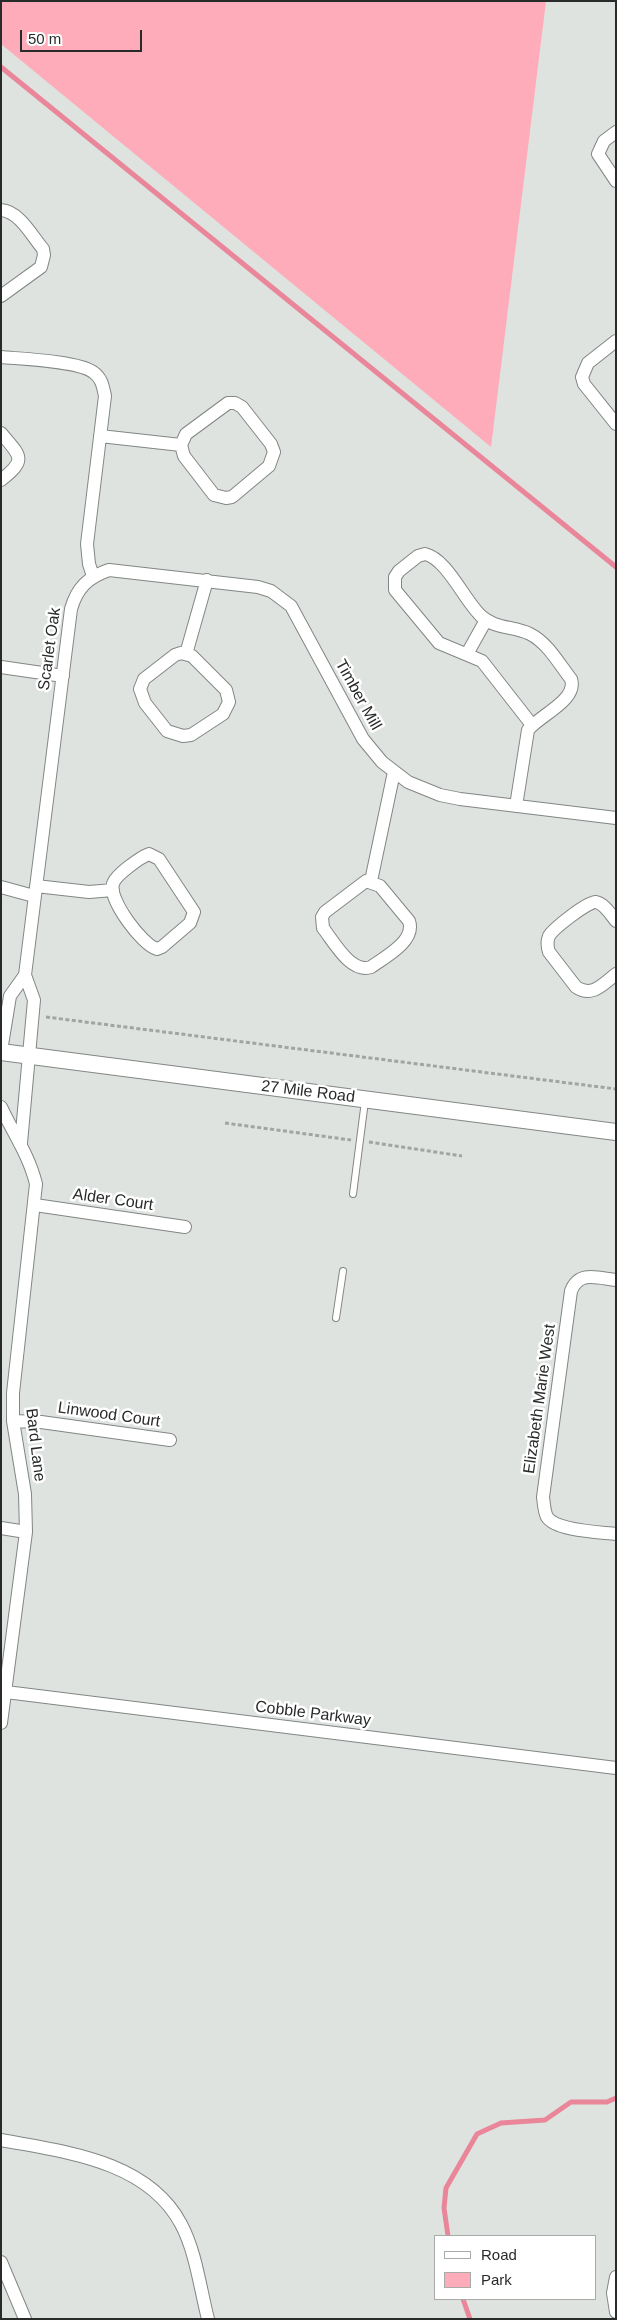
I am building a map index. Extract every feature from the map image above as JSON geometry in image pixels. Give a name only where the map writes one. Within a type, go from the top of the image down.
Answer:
[{"type":"street","points":[[616,132],[604,141],[598,154],[616,181]]},
{"type":"street","points":[[1,210],[8,211],[15,216],[43,249],[44,255],[41,266],[1,296]]},
{"type":"street","points":[[616,341],[588,364],[582,377],[584,384],[616,424]]},
{"type":"street","points":[[1,357],[77,366],[94,372],[100,378],[105,396],[87,544],[88,564],[93,576]]},
{"type":"street","points":[[228,403],[235,403],[242,407],[265,436],[274,452],[269,466],[232,496],[226,498],[214,495],[184,456],[181,445],[186,434],[228,403]]},
{"type":"street","points":[[1,433],[18,454],[20,461],[17,468],[1,480]]},
{"type":"street","points":[[100,436],[181,445]]},
{"type":"street","points":[[516,806],[526,738],[532,725],[569,696],[573,685],[571,679],[541,641],[528,633],[501,627],[486,620],[476,611],[432,556],[425,554],[418,556],[399,571],[395,577],[395,590],[430,635],[444,646],[475,657],[489,668],[532,725]]},
{"type":"street","name":"Timber Mill","points":[[93,576],[109,570],[120,570],[258,587],[272,591],[290,606],[363,740],[372,752],[394,772],[416,786],[440,795],[616,818]]},
{"type":"street","name":"Scarlet Oak","points":[[30,1056],[34,1000],[25,975],[63,676],[74,599],[85,582],[93,576]]},
{"type":"street","points":[[186,654],[206,580]]},
{"type":"street","points":[[467,654],[486,620]]},
{"type":"street","points":[[186,654],[192,656],[226,690],[229,702],[223,714],[191,735],[183,736],[167,731],[145,703],[140,689],[144,679],[175,655],[186,654]]},
{"type":"street","points":[[1,666],[63,676]]},
{"type":"street","points":[[370,881],[394,772]]},
{"type":"street","points":[[154,855],[159,859],[191,905],[194,912],[193,917],[190,923],[162,947],[157,949],[150,947],[133,928],[114,897],[113,890],[116,878],[143,856],[154,855]]},
{"type":"street","points":[[370,881],[380,886],[409,921],[411,928],[408,939],[371,968],[366,969],[354,966],[323,928],[322,923],[326,912],[362,884],[370,881]]},
{"type":"street","points":[[1,887],[35,892],[113,890]]},
{"type":"street","points":[[616,921],[604,906],[596,902],[587,904],[550,934],[547,946],[549,952],[571,980],[582,990],[589,992],[596,990],[616,974]]},
{"type":"street","name":"Scarlet Oak","points":[[1,1052],[10,996],[25,975]]},
{"type":"street","name":"27 Mile Road","points":[[1,1052],[616,1132]]},
{"type":"street","points":[[21,1143],[30,1056]]},
{"type":"street","name":"Bard Lane","points":[[1,1107],[32,1166],[36,1184],[36,1206],[13,1393],[14,1421],[25,1494],[26,1532],[1,1723]]},
{"type":"street","name":"Alder Court","points":[[36,1206],[185,1227]]},
{"type":"street","name":"Elizabeth Marie West","points":[[616,1280],[587,1276],[581,1277],[574,1283],[571,1291],[543,1497],[544,1510],[548,1519],[564,1528],[616,1534]]},
{"type":"street","name":"Linwood Court","points":[[14,1421],[41,1422],[170,1440]]},
{"type":"street","points":[[1,1528],[26,1532]]},
{"type":"street","name":"Cobble Parkway","points":[[6,1692],[616,1768]]},
{"type":"street","points":[[1,2140],[81,2156],[121,2170],[152,2189],[166,2202],[181,2224],[190,2245],[208,2319]]},
{"type":"street","points":[[1,2262],[25,2319]]},
{"type":"street","points":[[616,2277],[613,2293],[616,2312]]},
{"type":"lane","points":[[353,1194],[365,1100]]},
{"type":"lane","points":[[336,1318],[342,1271]]},
{"type":"path","points":[[41,1017],[616,1089]]},
{"type":"path","points":[[225,1123],[333,1138]]},
{"type":"path","points":[[385,1144],[462,1156]]},
{"type":"green space","points":[[1,1],[546,1],[491,447],[1,44]]},
{"type":"waterway","points":[[1,67],[616,567]]},
{"type":"waterway","points":[[448,2235],[444,2208],[446,2188],[477,2134],[501,2123],[545,2120],[571,2102],[607,2102],[616,2098]]},
{"type":"waterway","points":[[463,2300],[470,2319]]}]
